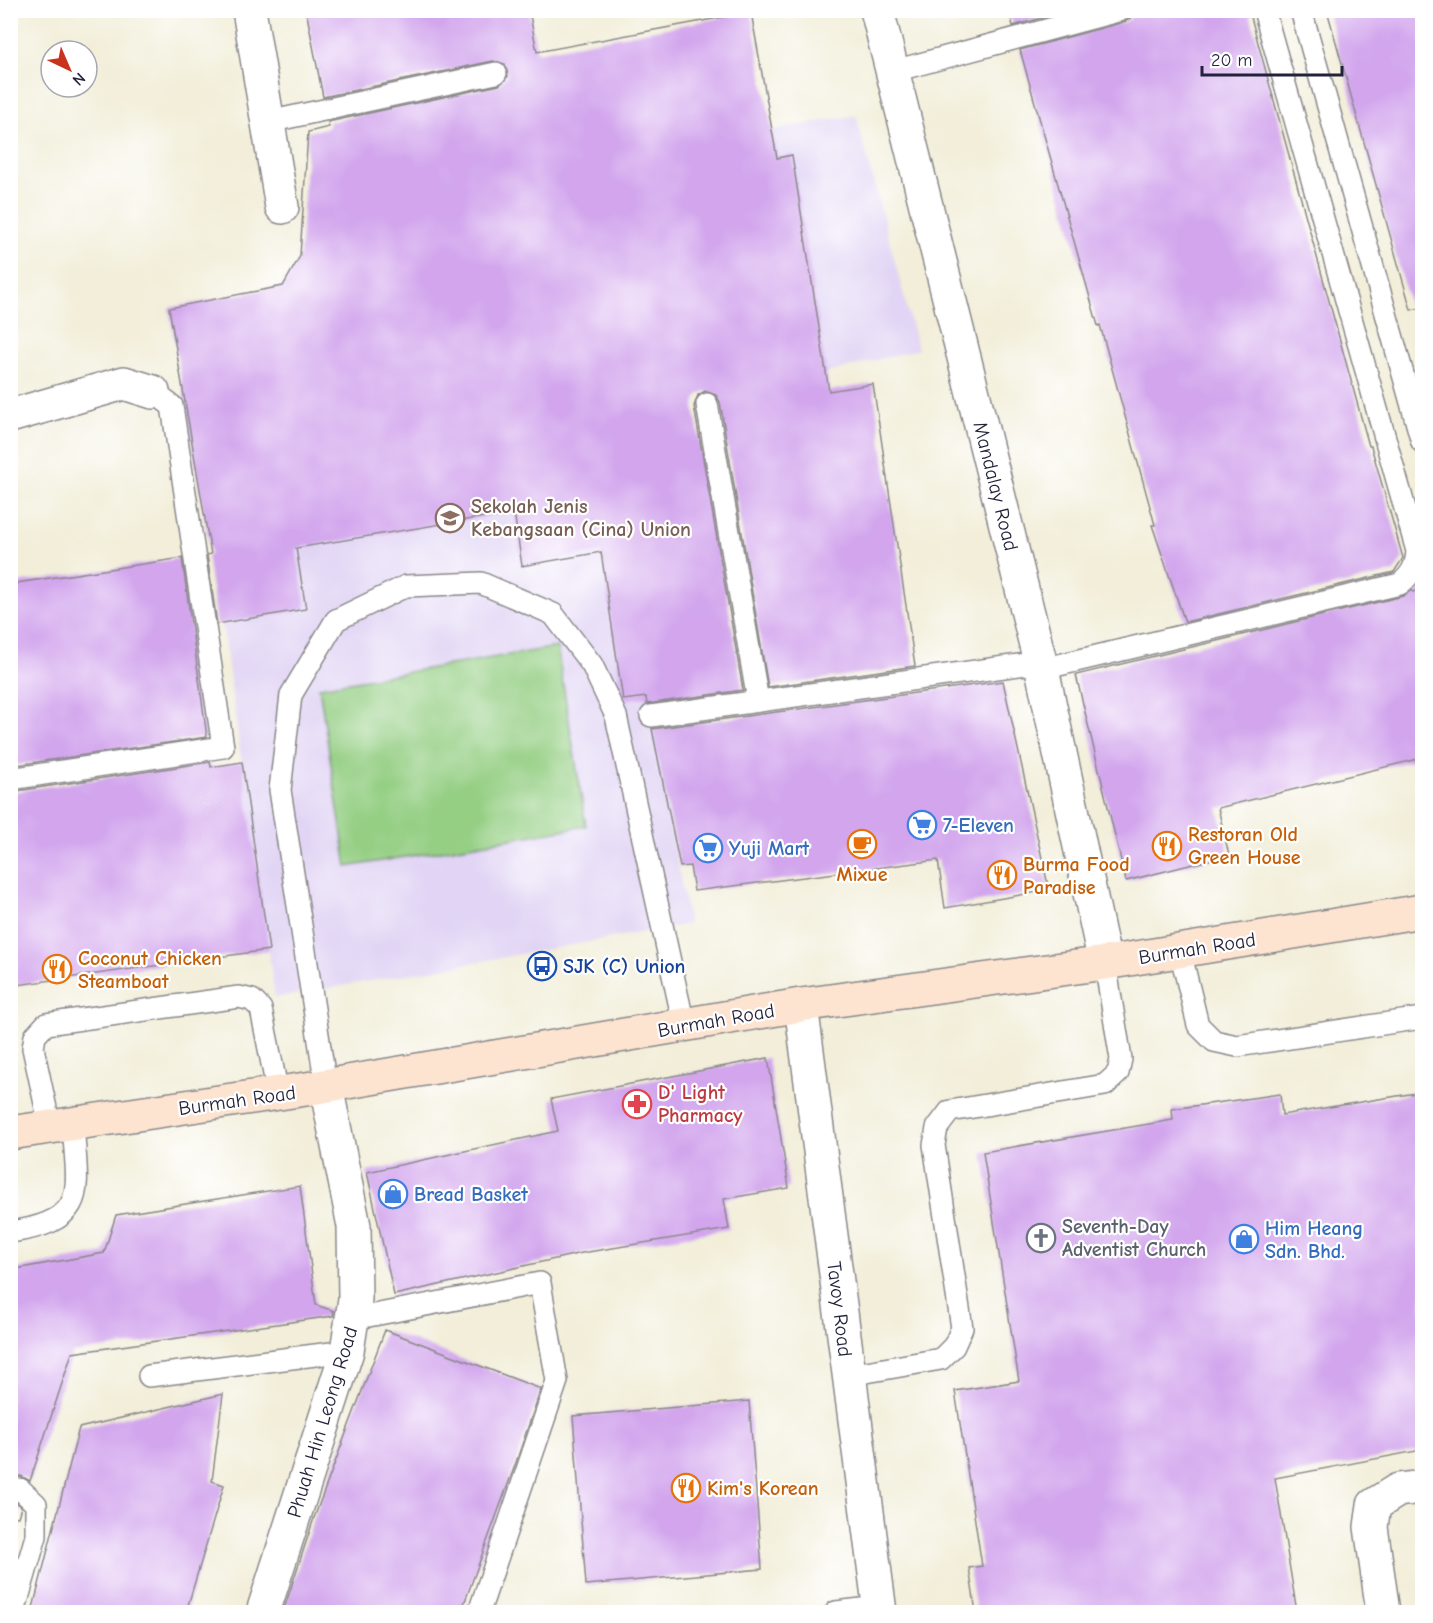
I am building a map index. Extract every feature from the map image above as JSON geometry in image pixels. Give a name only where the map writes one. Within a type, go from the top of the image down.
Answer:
[{"type":"main road","name":"Burmah Road","points":[[10,1133],[278,1094],[801,1005],[1106,963],[1422,911]]},
{"type":"street","points":[[249,10],[282,207]]},
{"type":"street","name":"Mandalay Road","points":[[878,10],[1041,665],[1106,963]]},
{"type":"street","points":[[10,416],[124,383],[153,392]]},
{"type":"street","name":"Tavoy Road","points":[[801,1005],[880,1610]]},
{"type":"street","name":"Phuah Hin Leong Road","points":[[263,1612],[347,1351],[353,1319],[354,1226],[326,1086]]},
{"type":"street","points":[[1383,1612],[1371,1527],[1374,1505],[1398,1490],[1422,1487]]},
{"type":"lane","points":[[894,71],[1121,10]]},
{"type":"lane","points":[[651,716],[1041,665],[1400,585],[1411,575],[1416,563],[1417,551],[1264,10]]},
{"type":"lane","points":[[1301,10],[1422,442]]},
{"type":"lane","points":[[268,122],[496,73]]},
{"type":"lane","points":[[10,779],[223,747],[172,406],[153,392]]},
{"type":"lane","points":[[707,404],[758,701]]},
{"type":"lane","points":[[326,1086],[280,790],[291,695],[336,620],[406,586],[481,583],[553,614],[592,665],[616,716],[684,1025]]},
{"type":"lane","points":[[1179,951],[1198,1024],[1214,1041],[1237,1047],[1422,1018]]},
{"type":"lane","points":[[849,1375],[941,1359],[954,1346],[962,1328],[934,1145],[937,1128],[950,1111],[1105,1085],[1118,1073],[1121,1059],[1106,963]]},
{"type":"lane","points":[[10,1232],[42,1228],[64,1214],[77,1193],[61,1125],[33,1048],[35,1036],[46,1024],[239,997],[252,1000],[261,1009],[278,1094]]},
{"type":"lane","points":[[353,1319],[540,1283],[556,1381],[479,1612]]},
{"type":"lane","points":[[149,1376],[347,1351]]},
{"type":"lane","points":[[10,1489],[20,1489],[36,1504],[36,1536],[14,1612]]},
{"type":"lane","points":[[836,1612],[880,1610]]},
{"type":"shaded area","name":"Sekolah Jenis Kebangsaan (Cina) Union","points":[[571,46],[592,163],[856,115],[918,349],[827,373],[678,396],[646,697],[689,924],[275,998],[222,623],[169,308],[283,286],[300,256],[308,132],[499,87],[494,59]]},
{"type":"green space","points":[[557,647],[586,826],[347,867],[319,687]]},
{"type":"building","points":[[306,10],[529,10],[537,52],[751,12],[777,158],[792,155],[829,391],[873,384],[915,666],[768,687],[720,402],[716,395],[705,391],[698,395],[694,406],[743,690],[647,704],[646,697],[623,700],[601,552],[522,566],[514,512],[296,548],[306,609],[217,624],[207,555],[211,554],[169,308],[283,286],[300,256],[308,132],[329,127],[328,122],[499,85],[508,76],[505,64],[493,61],[323,97]]},
{"type":"building","points":[[1009,10],[1070,10],[1013,26]]},
{"type":"building","points":[[1133,10],[1249,10],[1369,446],[1371,446],[1403,558],[1394,572],[1185,622],[1152,525],[1155,525],[1100,325],[1098,326],[1020,50],[1124,22],[1130,19]]},
{"type":"building","points":[[1327,10],[1422,10],[1422,308],[1411,310]]},
{"type":"building","points":[[182,558],[207,737],[10,766],[10,584]]},
{"type":"building","points":[[1412,590],[1413,592],[1422,590],[1422,758],[1218,808],[1229,855],[1126,881],[1076,675],[1403,596]]},
{"type":"building","points":[[1003,681],[1049,890],[945,908],[938,860],[694,891],[690,866],[680,867],[652,729]]},
{"type":"building","points":[[210,762],[211,767],[242,762],[269,950],[10,986],[10,792]]},
{"type":"building","points":[[768,1058],[789,1188],[724,1199],[729,1229],[582,1253],[394,1295],[367,1172],[558,1131],[551,1099]]},
{"type":"building","points":[[1422,1092],[1422,1450],[1275,1478],[1297,1612],[976,1612],[969,1568],[982,1566],[955,1391],[1019,1381],[983,1152],[1173,1120],[1172,1109],[1280,1094],[1282,1115]]},
{"type":"building","points":[[300,1186],[316,1305],[334,1311],[333,1316],[72,1353],[30,1481],[21,1476],[10,1476],[10,1270],[104,1253],[116,1215]]},
{"type":"building","points":[[385,1330],[541,1389],[514,1468],[461,1612],[283,1612],[314,1518]]},
{"type":"building","points":[[223,1394],[212,1481],[224,1485],[186,1612],[32,1612],[79,1428]]},
{"type":"building","points":[[749,1401],[762,1569],[586,1585],[573,1416]]},
{"type":"building","points":[[10,1502],[15,1502],[21,1507],[18,1517],[10,1516]]},
{"type":"place","name":"Sekolah Jenis Kebangsaan (Cina) Union","points":[[450,518]]},
{"type":"place","name":"7-Eleven","points":[[922,825]]},
{"type":"place","name":"Mixue","points":[[862,844]]},
{"type":"place","name":"Restoran Old Green House","points":[[1167,846]]},
{"type":"place","name":"Yuji Mart","points":[[708,848]]},
{"type":"place","name":"Burma Food Paradise","points":[[1002,875]]},
{"type":"place","name":"SJK (C) Union","points":[[542,966]]},
{"type":"place","name":"Coconut Chicken Steamboat","points":[[57,969]]},
{"type":"place","name":"D' Light Pharmacy","points":[[637,1104]]},
{"type":"place","name":"Bread Basket","points":[[393,1194]]},
{"type":"place","name":"Seventh-Day Adventist Church","points":[[1041,1238]]},
{"type":"place","name":"Him Heang Sdn. Bhd.","points":[[1244,1239]]},
{"type":"place","name":"Kim's Korean","points":[[686,1488]]}]
